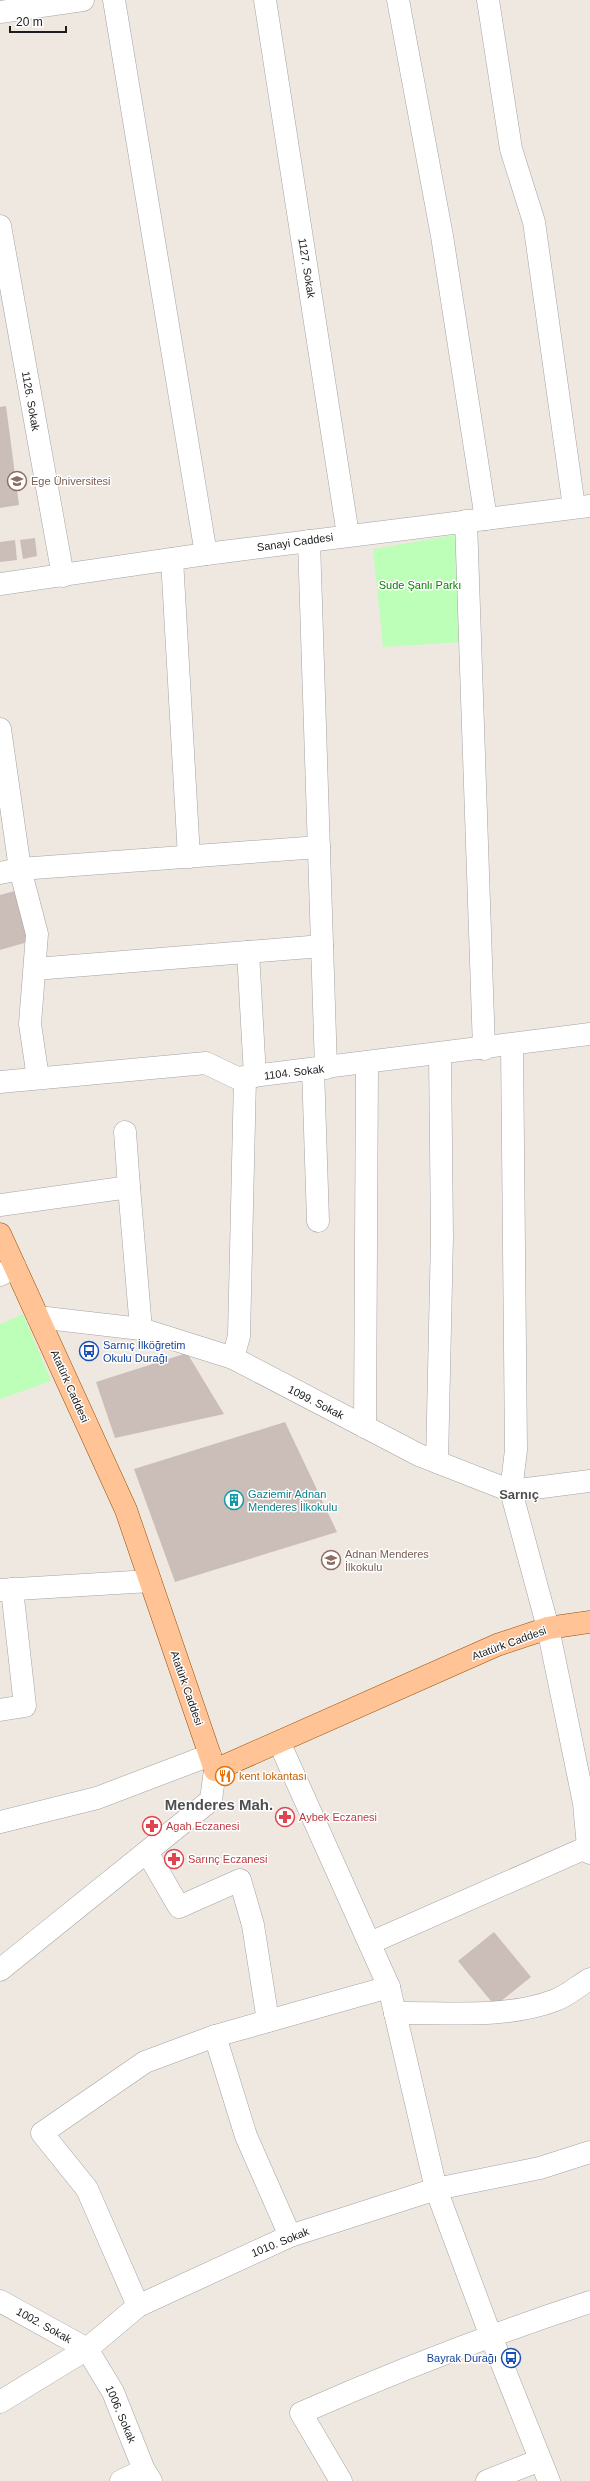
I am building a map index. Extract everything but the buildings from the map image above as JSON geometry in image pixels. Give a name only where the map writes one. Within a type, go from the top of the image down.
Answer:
[{"type":"main road","name":"Atatürk Caddesi","points":[[0,1234],[8,1271],[38,1317],[126,1510],[212,1763],[279,1742],[497,1645],[548,1628],[590,1622]]},
{"type":"street","points":[[0,12],[83,0]]},
{"type":"street","points":[[114,0],[206,554]]},
{"type":"street","name":"1127. Sokak","points":[[265,0],[348,535]]},
{"type":"street","points":[[398,0],[442,236],[476,520],[484,1049]]},
{"type":"street","points":[[488,0],[511,149],[534,222],[582,506]]},
{"type":"street","name":"1126. Sokak","points":[[0,226],[63,576]]},
{"type":"street","name":"Sanayi Caddesi","points":[[0,584],[206,554],[582,506]]},
{"type":"street","points":[[309,541],[322,946],[319,1069],[318,1221]]},
{"type":"street","points":[[172,559],[189,857]]},
{"type":"street","points":[[0,730],[10,871],[37,934],[30,1024],[38,1078]]},
{"type":"street","points":[[10,871],[319,847]]},
{"type":"street","points":[[35,969],[322,946]]},
{"type":"street","points":[[233,1358],[239,1336],[250,1077],[248,952]]},
{"type":"street","name":"1104. Sokak","points":[[0,1082],[206,1063],[236,1078],[250,1077],[484,1049],[590,1034]]},
{"type":"street","points":[[370,1943],[589,1848],[584,1803],[548,1628],[511,1491],[516,1450],[512,1045]]},
{"type":"street","points":[[437,1462],[442,1237],[440,1054]]},
{"type":"street","points":[[365,1427],[367,1063]]},
{"type":"street","points":[[125,1132],[141,1329]]},
{"type":"street","points":[[0,1205],[129,1187]]},
{"type":"street","name":"1099. Sokak","points":[[38,1317],[141,1329],[233,1358],[365,1427],[437,1462],[511,1491],[590,1481]]},
{"type":"street","points":[[0,1710],[25,1706],[6,1590],[150,1581]]},
{"type":"street","points":[[279,1742],[389,1987],[436,2189],[490,2334],[549,2481]]},
{"type":"street","points":[[0,1822],[97,1798],[212,1763],[211,1800],[0,1970]]},
{"type":"street","points":[[146,1852],[179,1907],[240,1880],[253,1925],[268,2021]]},
{"type":"street","points":[[395,2013],[491,2012],[529,2008],[555,2001],[590,1980]]},
{"type":"street","points":[[138,2306],[87,2189],[42,2133],[145,2062],[215,2036],[389,1987]]},
{"type":"street","points":[[215,2036],[246,2136],[290,2236]]},
{"type":"street","name":"1010. Sokak","points":[[0,2402],[87,2349],[138,2306],[290,2236],[436,2189],[540,2168],[590,2152]]},
{"type":"street","name":"1002. Sokak","points":[[0,2301],[87,2349]]},
{"type":"street","points":[[341,2481],[301,2413],[368,2383],[490,2334],[590,2302]]},
{"type":"street","name":"1006. Sokak","points":[[87,2349],[113,2392],[148,2476]]},
{"type":"street","points":[[487,2481],[540,2460]]},
{"type":"street","points":[[121,2481],[148,2476]]},
{"type":"green space","name":"Sude Şanlı Parkı","points":[[461,534],[464,642],[383,647],[373,549]]},
{"type":"green space","points":[[23,1314],[51,1381],[0,1399],[0,1324]]},
{"type":"place","name":"Ege Üniversitesi","points":[[17,481]]},
{"type":"place","name":"Sarnıç İlköğretim Okulu Durağı","points":[[89,1351]]},
{"type":"place","name":"Gaziemir Adnan Menderes İlkokulu","points":[[234,1500]]},
{"type":"place","name":"Adnan Menderes İlkokulu","points":[[331,1560]]},
{"type":"place","name":"kent lokantası","points":[[225,1776]]},
{"type":"place","name":"Aybek Eczanesi","points":[[285,1817]]},
{"type":"place","name":"Agah Eczanesi","points":[[152,1826]]},
{"type":"place","name":"Sarınç Eczanesi","points":[[174,1859]]},
{"type":"place","name":"Bayrak Durağı","points":[[511,2358]]},
{"type":"district","name":"Sarnıç","points":[[519,1494]]},
{"type":"district","name":"Menderes Mah.","points":[[219,1804]]}]
